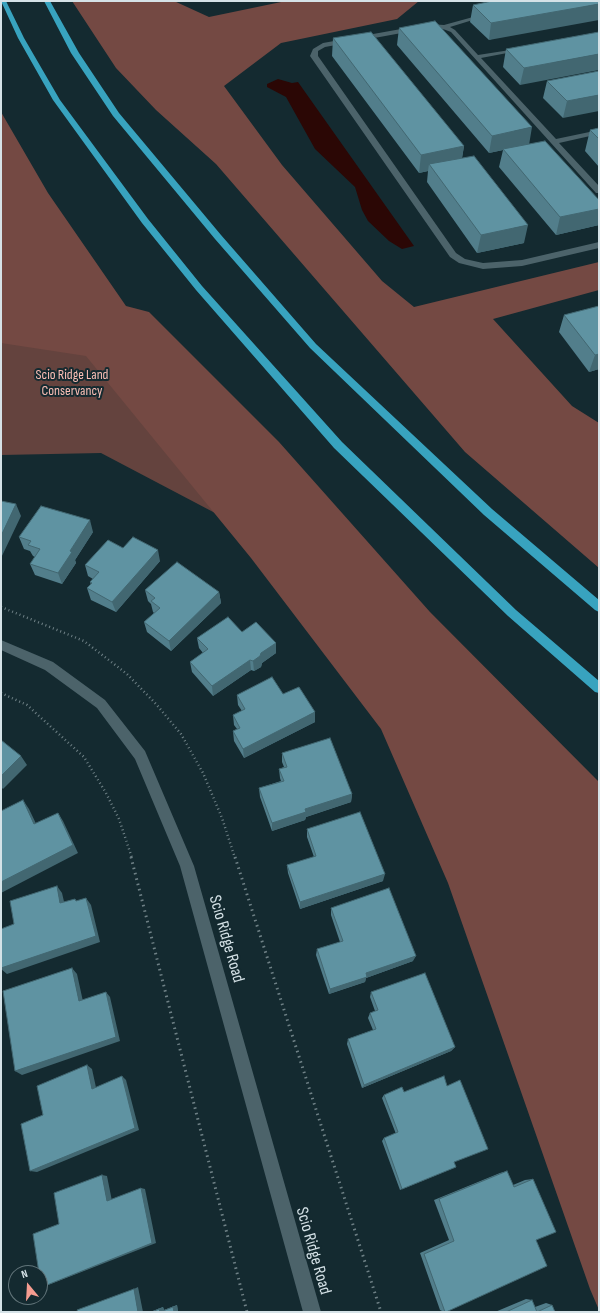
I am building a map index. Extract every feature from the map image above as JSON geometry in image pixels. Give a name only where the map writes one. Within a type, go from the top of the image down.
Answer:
[{"type":"highway","points":[[3,1],[21,38],[57,100],[145,220],[199,288],[338,445],[512,613],[599,688]]},
{"type":"highway","points":[[47,1],[75,53],[116,114],[218,237],[313,346],[488,512],[599,607]]},
{"type":"street","points":[[444,27],[474,17],[496,14]]},
{"type":"street","points":[[599,191],[453,31],[444,27],[429,26],[323,45],[315,50],[314,56],[453,255],[462,261],[483,266],[501,265],[522,263],[599,245]]},
{"type":"street","points":[[476,57],[530,47]]},
{"type":"street","points":[[554,142],[599,132]]},
{"type":"street","name":"Scio Ridge Road","points":[[1,645],[49,666],[100,704],[140,755],[187,866],[312,1312]]},
{"type":"path","points":[[1,607],[84,641],[126,674],[156,704],[181,734],[203,773],[222,818],[381,1312]]},
{"type":"path","points":[[1,693],[27,705],[54,728],[84,757],[106,793],[119,819],[134,866],[247,1312]]},
{"type":"green space","name":"Scio Ridge Land Conservancy","points":[[1,146],[293,554],[101,453],[1,455]]},
{"type":"shaded area","points":[[72,1],[174,1],[209,17],[286,1],[419,1],[397,19],[281,43],[224,86],[282,165],[382,281],[414,307],[599,262],[599,290],[493,319],[572,406],[599,423],[599,568],[465,452],[216,164],[156,110],[116,68]]},
{"type":"shaded area","points":[[278,79],[292,83],[298,82],[414,246],[402,249],[389,241],[368,221],[362,210],[355,187],[315,149],[286,97],[267,87],[267,84]]},
{"type":"shaded area","points":[[1,112],[48,193],[126,306],[149,312],[279,442],[430,612],[599,782],[599,1310],[590,1289],[448,883],[381,729],[251,558],[86,356],[1,343]]},
{"type":"building","points":[[492,1],[599,1],[599,4],[491,23],[473,5]]},
{"type":"building","points":[[435,21],[532,127],[492,136],[399,28]]},
{"type":"building","points":[[371,32],[464,146],[421,155],[333,38]]},
{"type":"building","points":[[599,32],[599,54],[524,68],[506,49]]},
{"type":"building","points":[[599,71],[599,95],[567,101],[547,81]]},
{"type":"building","points":[[599,128],[599,139],[590,130]]},
{"type":"building","points":[[545,141],[599,200],[599,209],[560,217],[503,149]]},
{"type":"building","points":[[474,156],[528,225],[481,235],[429,164]]},
{"type":"building","points":[[599,306],[599,354],[595,355],[564,315]]},
{"type":"building","points":[[1,501],[16,504],[1,536]]},
{"type":"building","points":[[41,506],[90,520],[58,573],[30,564],[40,549],[28,545],[31,541],[19,537]]},
{"type":"building","points":[[133,537],[158,550],[112,602],[87,588],[99,572],[85,565],[108,540],[123,548]]},
{"type":"building","points":[[177,562],[219,592],[169,641],[144,622],[160,608],[151,601],[155,598],[145,590]]},
{"type":"building","points":[[228,617],[242,632],[256,622],[276,643],[261,653],[260,656],[253,661],[250,660],[212,686],[190,662],[208,649],[197,638]]},
{"type":"building","points":[[272,677],[283,694],[299,687],[315,712],[243,749],[233,731],[240,728],[233,715],[245,709],[237,695]]},
{"type":"building","points":[[330,738],[352,794],[305,809],[306,812],[272,823],[259,788],[284,781],[279,769],[287,767],[282,753]]},
{"type":"building","points":[[1,740],[21,756],[1,776]]},
{"type":"building","points":[[23,800],[34,824],[58,813],[73,845],[1,882],[1,811]]},
{"type":"building","points":[[360,812],[385,874],[300,902],[287,865],[316,856],[307,829]]},
{"type":"building","points":[[57,886],[60,903],[86,898],[96,936],[1,968],[1,929],[14,924],[10,901]]},
{"type":"building","points":[[389,888],[416,956],[366,973],[367,977],[330,989],[317,949],[343,941],[331,908]]},
{"type":"building","points":[[72,968],[79,1001],[106,992],[116,1037],[15,1071],[3,991]]},
{"type":"building","points":[[425,973],[455,1047],[364,1085],[348,1039],[376,1029],[370,1013],[378,1010],[371,992]]},
{"type":"building","points":[[87,1065],[92,1089],[122,1076],[135,1128],[30,1171],[21,1124],[43,1115],[37,1086]]},
{"type":"building","points":[[444,1076],[447,1086],[460,1080],[488,1149],[454,1162],[456,1167],[402,1189],[384,1138],[398,1132],[384,1095],[402,1087],[404,1092]]},
{"type":"building","points":[[507,1171],[514,1187],[533,1179],[556,1232],[536,1240],[547,1266],[445,1312],[424,1254],[454,1241],[439,1199]]},
{"type":"building","points":[[102,1175],[107,1201],[141,1188],[152,1243],[48,1285],[48,1265],[38,1265],[33,1234],[59,1224],[54,1193]]},
{"type":"building","points":[[134,1289],[138,1312],[78,1312],[77,1310]]},
{"type":"building","points":[[532,1300],[537,1312],[506,1312]]},
{"type":"building","points":[[552,1305],[555,1312],[537,1312]]},
{"type":"building","points":[[173,1307],[174,1312],[160,1312]]},
{"type":"building","points":[[159,1309],[160,1312],[152,1312]]}]
